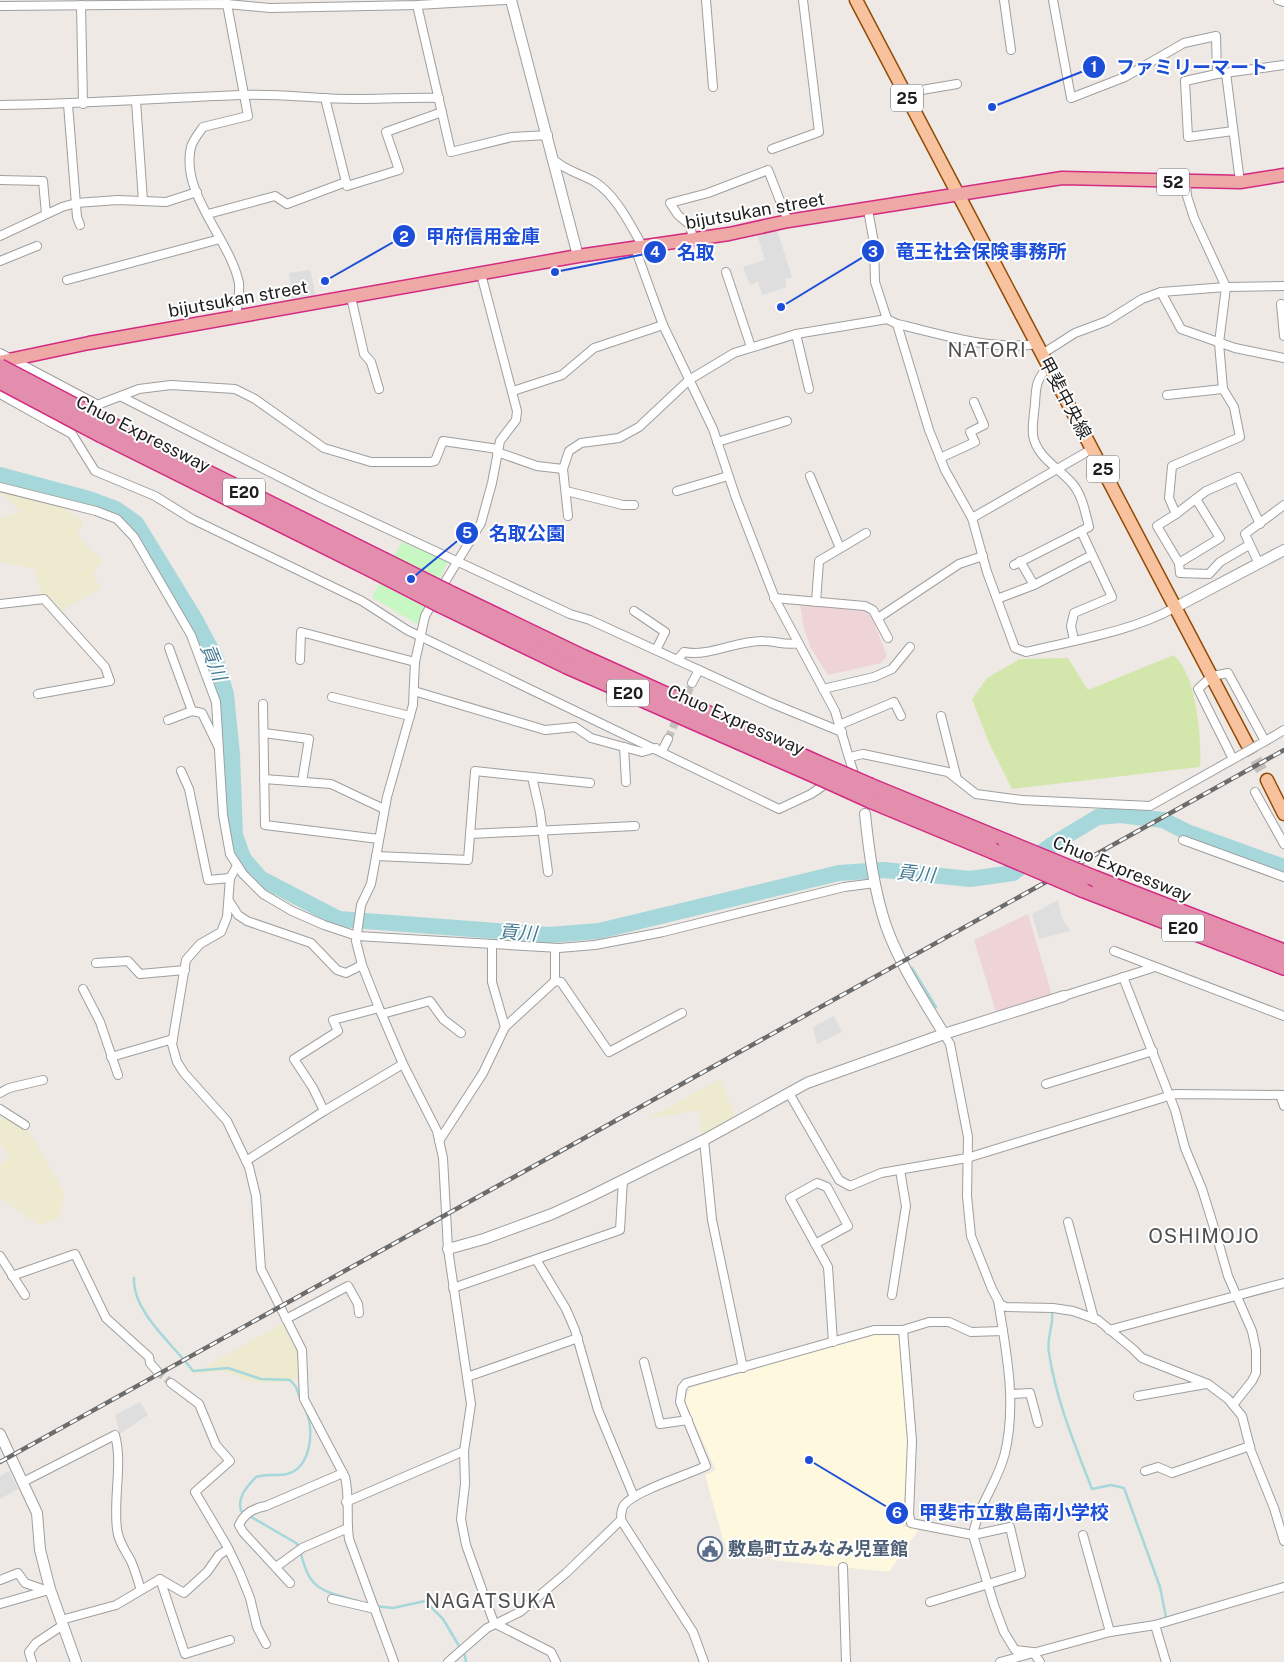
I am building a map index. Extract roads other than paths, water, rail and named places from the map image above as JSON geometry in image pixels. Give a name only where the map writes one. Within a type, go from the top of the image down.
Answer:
[{"type":"highway","name":"bijutsukan street","points":[[3,360],[578,256],[729,234],[788,221],[958,196],[1062,178],[1186,183],[1240,182],[1284,175]]},
{"type":"highway","name":"Chuo Expressway","points":[[3,360],[104,429]]},
{"type":"highway","name":"Chuo Expressway","points":[[0,381],[104,429],[444,598],[582,657],[817,769],[869,800],[999,847],[1096,879],[1284,952]]},
{"type":"highway","name":"Chuo Expressway","points":[[999,847],[1082,889],[1284,967]]},
{"type":"main road","name":"甲斐中央線","points":[[856,0],[1212,676],[1257,743]]},
{"type":"main road","points":[[1266,780],[1284,814]]},
{"type":"street","points":[[0,6],[215,2],[270,8],[350,3],[417,5],[505,0]]},
{"type":"street","points":[[511,0],[548,135],[578,256]]},
{"type":"street","points":[[706,0],[713,87]]},
{"type":"street","points":[[772,149],[819,132],[803,0]]},
{"type":"street","points":[[1004,0],[1011,50]]},
{"type":"street","points":[[1053,0],[1071,98],[1125,77],[1184,43],[1216,36],[1217,74]]},
{"type":"street","points":[[1278,0],[1284,2]]},
{"type":"street","points":[[81,4],[83,104]]},
{"type":"street","points":[[228,4],[248,116],[203,127],[191,146],[192,174],[197,192],[239,284],[236,318]]},
{"type":"street","points":[[417,5],[452,152],[512,137],[548,135]]},
{"type":"street","points":[[1233,131],[1188,137],[1185,81],[1217,74],[1284,65]]},
{"type":"street","points":[[1226,73],[1240,182]]},
{"type":"street","points":[[904,92],[957,84]]},
{"type":"street","points":[[0,104],[83,104],[244,95],[307,95],[325,98],[439,98]]},
{"type":"street","points":[[325,98],[347,186],[399,170],[386,132],[442,112]]},
{"type":"street","points":[[136,101],[143,201]]},
{"type":"street","points":[[68,104],[76,203],[80,225]]},
{"type":"street","points":[[554,160],[566,170],[594,181],[603,188],[627,220],[639,248],[663,325],[717,442],[774,598],[823,688],[841,729],[852,766],[869,800],[871,864],[886,926],[901,961],[950,1044],[968,1138],[968,1219],[971,1236],[998,1300],[1011,1394],[1005,1453],[999,1471],[976,1520],[973,1535],[1004,1632],[1015,1650],[1033,1652],[1040,1662]]},
{"type":"street","points":[[693,239],[690,225],[678,215],[670,203],[708,193],[768,170],[788,221]]},
{"type":"street","points":[[0,180],[43,181],[46,214]]},
{"type":"street","points":[[208,214],[275,196],[287,204],[346,182]]},
{"type":"street","points":[[1176,514],[1169,498],[1172,466],[1240,437],[1234,407],[1223,389],[1219,344],[1226,287],[1194,218],[1186,196],[1186,183]]},
{"type":"street","points":[[0,236],[46,214],[76,203],[166,202],[197,192]]},
{"type":"street","points":[[868,210],[874,243],[875,282],[887,320]]},
{"type":"street","points":[[67,280],[220,239]]},
{"type":"street","points":[[0,261],[37,246]]},
{"type":"street","points":[[726,272],[751,347]]},
{"type":"street","points":[[481,274],[518,411],[516,420],[500,441],[492,484],[480,524],[425,616],[415,662],[414,691],[410,716],[384,809],[370,884],[361,905],[357,934],[362,965],[380,1011],[403,1064],[428,1109],[439,1141],[447,1213],[448,1249],[471,1404],[464,1451],[465,1484],[461,1518],[466,1545],[494,1623],[551,1652],[556,1662]]},
{"type":"street","points":[[568,516],[563,469],[569,451],[581,444],[619,438],[639,427],[689,380],[734,353],[751,347],[796,334],[887,320],[897,324],[969,340],[1039,349],[1107,321],[1142,300],[1161,292],[1226,287],[1284,286]]},
{"type":"street","points":[[1161,292],[1181,329],[1219,344],[1284,358]]},
{"type":"street","points":[[351,297],[364,354],[371,362],[379,389]]},
{"type":"street","points":[[1281,304],[1284,336]]},
{"type":"street","points":[[897,324],[929,430],[940,458],[972,518],[997,599],[1016,648],[1019,650],[1026,652],[1141,623],[1176,607],[1284,550]]},
{"type":"street","points":[[513,391],[562,375],[594,348],[663,325]]},
{"type":"street","points":[[796,334],[809,389]]},
{"type":"street","points":[[3,360],[98,405]]},
{"type":"street","points":[[1034,585],[1017,563],[1089,528],[1085,508],[1074,486],[1038,448],[1033,435],[1037,381],[1048,366]]},
{"type":"street","points":[[50,422],[122,397],[139,389],[171,385],[235,389],[255,399],[324,448],[371,462],[435,461],[443,441],[498,450],[536,466],[563,469]]},
{"type":"street","points":[[1167,395],[1223,389]]},
{"type":"street","points":[[0,394],[72,434],[95,471],[154,496],[192,519],[362,601],[407,630],[779,809],[810,794],[852,766]]},
{"type":"street","points":[[122,397],[319,497],[458,560],[570,614],[590,620],[699,670],[841,729],[894,702],[901,716]]},
{"type":"street","points":[[940,458],[975,442],[970,432],[984,425],[974,402]]},
{"type":"street","points":[[717,442],[787,421]]},
{"type":"street","points":[[972,518],[1092,449]]},
{"type":"street","points":[[677,491],[728,476]]},
{"type":"street","points":[[810,476],[840,548]]},
{"type":"street","points":[[1249,545],[1220,562],[1209,574],[1180,573],[1179,564],[1157,526],[1206,491],[1238,477],[1260,524]]},
{"type":"street","points":[[0,487],[96,511],[124,524],[151,564],[191,635],[216,702],[226,842],[237,866],[263,894],[292,911],[324,926],[357,934],[492,944],[554,948],[596,945],[663,932],[875,881]]},
{"type":"street","points":[[566,491],[634,506]]},
{"type":"street","points":[[1179,564],[1220,538],[1196,499]]},
{"type":"street","points":[[1259,564],[1245,534],[1284,505]]},
{"type":"street","points":[[1074,640],[1071,626],[1074,613],[1112,597],[1081,531]]},
{"type":"street","points":[[816,602],[819,561],[866,533]]},
{"type":"street","points":[[997,599],[1034,585],[1092,555]]},
{"type":"street","points":[[878,618],[959,564],[983,556]]},
{"type":"street","points":[[774,598],[865,606],[873,610],[888,638]]},
{"type":"street","points":[[0,604],[44,599],[105,667],[110,681],[38,694]]},
{"type":"street","points":[[634,611],[665,632],[656,650]]},
{"type":"street","points":[[300,660],[301,632],[415,662]]},
{"type":"street","points":[[678,660],[684,652],[692,654],[734,644],[764,641],[789,645],[798,643]]},
{"type":"street","points":[[823,688],[874,677],[892,669],[910,646]]},
{"type":"street","points":[[169,648],[192,711]]},
{"type":"street","points":[[692,683],[699,670]]},
{"type":"street","points":[[1235,758],[1198,689],[1212,676],[1228,673],[1257,743]]},
{"type":"street","points":[[414,691],[545,730],[575,727],[591,738],[642,752],[659,750],[668,739]]},
{"type":"street","points":[[332,696],[410,716]]},
{"type":"street","points":[[263,704],[265,825],[379,839]]},
{"type":"street","points":[[168,720],[192,711],[202,712],[220,750]]},
{"type":"street","points":[[941,716],[957,779]]},
{"type":"street","points":[[850,758],[863,754],[903,760],[948,772],[976,794],[1022,800],[1150,806],[1235,758],[1257,743],[1284,730]]},
{"type":"street","points":[[264,733],[309,739],[302,782]]},
{"type":"street","points":[[624,747],[626,782]]},
{"type":"street","points":[[181,771],[189,789],[208,880],[230,878]]},
{"type":"street","points":[[376,856],[468,860],[475,771],[590,783]]},
{"type":"street","points":[[532,777],[543,831],[548,872]]},
{"type":"street","points":[[264,778],[331,784],[384,809]]},
{"type":"street","points":[[1255,792],[1284,844]]},
{"type":"street","points":[[470,834],[635,826]]},
{"type":"street","points":[[1183,840],[1284,877]]},
{"type":"street","points":[[237,866],[230,878],[227,917],[221,932],[193,950],[186,960],[173,1039],[176,1062],[227,1121],[246,1162],[256,1196],[261,1269],[302,1350],[304,1399],[343,1473],[348,1488],[346,1502],[349,1539],[394,1662]]},
{"type":"street","points":[[229,901],[238,915],[247,921],[311,943],[337,970],[346,973],[362,965]]},
{"type":"street","points":[[492,944],[492,982],[505,1027]]},
{"type":"street","points":[[439,1141],[483,1072],[505,1027],[555,981],[554,948]]},
{"type":"street","points":[[1114,951],[1152,968],[1284,1016]]},
{"type":"street","points":[[96,963],[128,961],[140,974],[185,970]]},
{"type":"street","points":[[448,1249],[484,1239],[552,1214],[704,1140],[816,1080],[944,1034],[1152,968]]},
{"type":"street","points":[[1123,977],[1154,1051],[1170,1096],[1184,1148],[1202,1190],[1228,1276],[1252,1330],[1256,1350],[1256,1373],[1233,1405]]},
{"type":"street","points":[[555,981],[561,982],[609,1052],[682,1013]]},
{"type":"street","points":[[83,989],[100,1022],[118,1075]]},
{"type":"street","points":[[324,1111],[313,1088],[294,1059],[338,1030],[333,1020],[430,1001],[444,1019],[461,1033]]},
{"type":"street","points":[[111,1057],[173,1039]]},
{"type":"street","points":[[1046,1084],[1154,1051]]},
{"type":"street","points":[[246,1162],[324,1111],[403,1064]]},
{"type":"street","points":[[0,1093],[9,1088],[43,1080]]},
{"type":"street","points":[[789,1093],[839,1180],[850,1186],[855,1186],[881,1173],[967,1158],[1170,1096],[1282,1095],[1284,1106]]},
{"type":"street","points":[[0,1109],[25,1125]]},
{"type":"street","points":[[704,1140],[712,1220],[743,1368]]},
{"type":"street","points":[[892,1295],[906,1206],[900,1170]]},
{"type":"street","points":[[453,1288],[537,1261],[620,1230],[623,1180]]},
{"type":"street","points":[[815,1244],[848,1226],[827,1187],[817,1183],[790,1198],[815,1244],[828,1267],[833,1342]]},
{"type":"street","points":[[1068,1222],[1094,1319]]},
{"type":"street","points":[[12,1276],[75,1254],[106,1318],[149,1358],[150,1364],[157,1371]]},
{"type":"street","points":[[0,1256],[25,1295]]},
{"type":"street","points":[[537,1261],[566,1309],[578,1338],[598,1410],[634,1497]]},
{"type":"street","points":[[1109,1330],[1284,1283]]},
{"type":"street","points":[[286,1319],[348,1286],[358,1304],[360,1313]]},
{"type":"street","points":[[998,1300],[1006,1307],[1053,1308],[1073,1311],[1094,1319],[1134,1349],[1142,1358],[1208,1384],[1233,1405],[1242,1416],[1250,1446],[1274,1508],[1284,1541]]},
{"type":"street","points":[[448,1662],[494,1623],[520,1612],[566,1573],[621,1520],[624,1506],[634,1497],[706,1466],[680,1402],[682,1388],[686,1383],[874,1330],[903,1330],[929,1322],[949,1322],[971,1332],[1003,1330]]},
{"type":"street","points":[[903,1330],[912,1440],[909,1514],[911,1523],[973,1535],[1010,1527],[1021,1574],[930,1602]]},
{"type":"street","points":[[467,1377],[578,1338]]},
{"type":"street","points":[[644,1362],[660,1424],[688,1420]]},
{"type":"street","points":[[171,1383],[199,1404],[216,1445],[230,1461],[195,1492],[228,1549],[250,1598],[257,1627],[266,1644]]},
{"type":"street","points":[[1138,1396],[1208,1384]]},
{"type":"street","points":[[1011,1394],[1030,1393],[1038,1423]]},
{"type":"street","points":[[0,1434],[2,1446],[23,1482],[37,1513],[40,1550],[49,1590],[76,1662]]},
{"type":"street","points":[[23,1482],[115,1435],[118,1447],[115,1501],[117,1531],[121,1544],[132,1562],[141,1590]]},
{"type":"street","points":[[1145,1471],[1158,1467],[1172,1473],[1250,1446]]},
{"type":"street","points":[[346,1502],[464,1451]]},
{"type":"street","points":[[290,1583],[243,1532],[239,1525],[241,1520],[245,1514],[259,1507],[266,1506],[343,1473]]},
{"type":"street","points":[[621,1520],[693,1632],[704,1662]]},
{"type":"street","points":[[276,1567],[302,1548],[348,1528]]},
{"type":"street","points":[[1083,1535],[1110,1632]]},
{"type":"street","points":[[160,1579],[184,1593],[207,1572],[219,1555],[228,1549]]},
{"type":"street","points":[[843,1568],[846,1662]]},
{"type":"street","points":[[0,1580],[18,1573],[25,1583],[49,1590]]},
{"type":"street","points":[[32,1662],[29,1652],[36,1643],[62,1622],[116,1605],[160,1579]]},
{"type":"street","points":[[160,1579],[185,1654],[230,1640]]},
{"type":"street","points":[[1000,1662],[1110,1632],[1155,1625],[1284,1587]]},
{"type":"street","points":[[0,1604],[49,1590]]},
{"type":"street","points":[[332,1599],[376,1609]]},
{"type":"street","points":[[1155,1625],[1166,1662]]},
{"type":"waterway","name":"貢川","points":[[0,475],[89,499],[116,509],[136,523],[196,621],[215,657],[226,694],[232,754],[235,835],[243,858],[260,878],[339,919],[549,935],[599,931],[839,873],[884,870],[970,879],[1013,873],[1053,844],[1098,817],[1120,815],[1163,820],[1187,832],[1284,867]]},
{"type":"waterway","points":[[912,968],[936,1007]]},
{"type":"waterway","points":[[134,1278],[135,1291],[147,1316],[193,1371],[228,1368],[261,1379],[290,1380],[296,1387],[301,1401]]},
{"type":"waterway","points":[[1052,1312],[1048,1347],[1056,1388],[1073,1439],[1092,1489],[1111,1485],[1124,1488],[1160,1587],[1166,1617]]},
{"type":"waterway","points":[[307,1413],[310,1439],[306,1457],[295,1470],[287,1474],[256,1477],[246,1488],[242,1496],[240,1501],[241,1511],[296,1543],[299,1546],[307,1571],[317,1586],[333,1594],[358,1601]]},
{"type":"waterway","points":[[375,1606],[393,1608],[425,1601],[443,1619],[465,1656],[466,1662]]},
{"type":"tunnel","points":[[668,739],[692,683]]},
{"type":"tunnel","points":[[1247,744],[1267,780]]},
{"type":"tunnel","points":[[157,1371],[171,1383]]},
{"type":"railway","points":[[0,1462],[1284,750]]},
{"type":"place","name":"ファミリーマート","points":[[992,107]]},
{"type":"place","name":"名取","points":[[555,272]]},
{"type":"place","name":"甲府信用金庫","points":[[325,281]]},
{"type":"place","name":"竜王社会保険事務所","points":[[781,307]]},
{"type":"place","name":"名取公園","points":[[411,579]]},
{"type":"place","name":"甲斐市立敷島南小学校","points":[[809,1460]]},
{"type":"place","name":"敷島町立みなみ児童館","points":[[710,1549]]},
{"type":"district","name":"NATORI","points":[[987,350]]},
{"type":"district","name":"OSHIMOJO","points":[[1204,1236]]},
{"type":"district","name":"NAGATSUKA","points":[[491,1601]]}]
